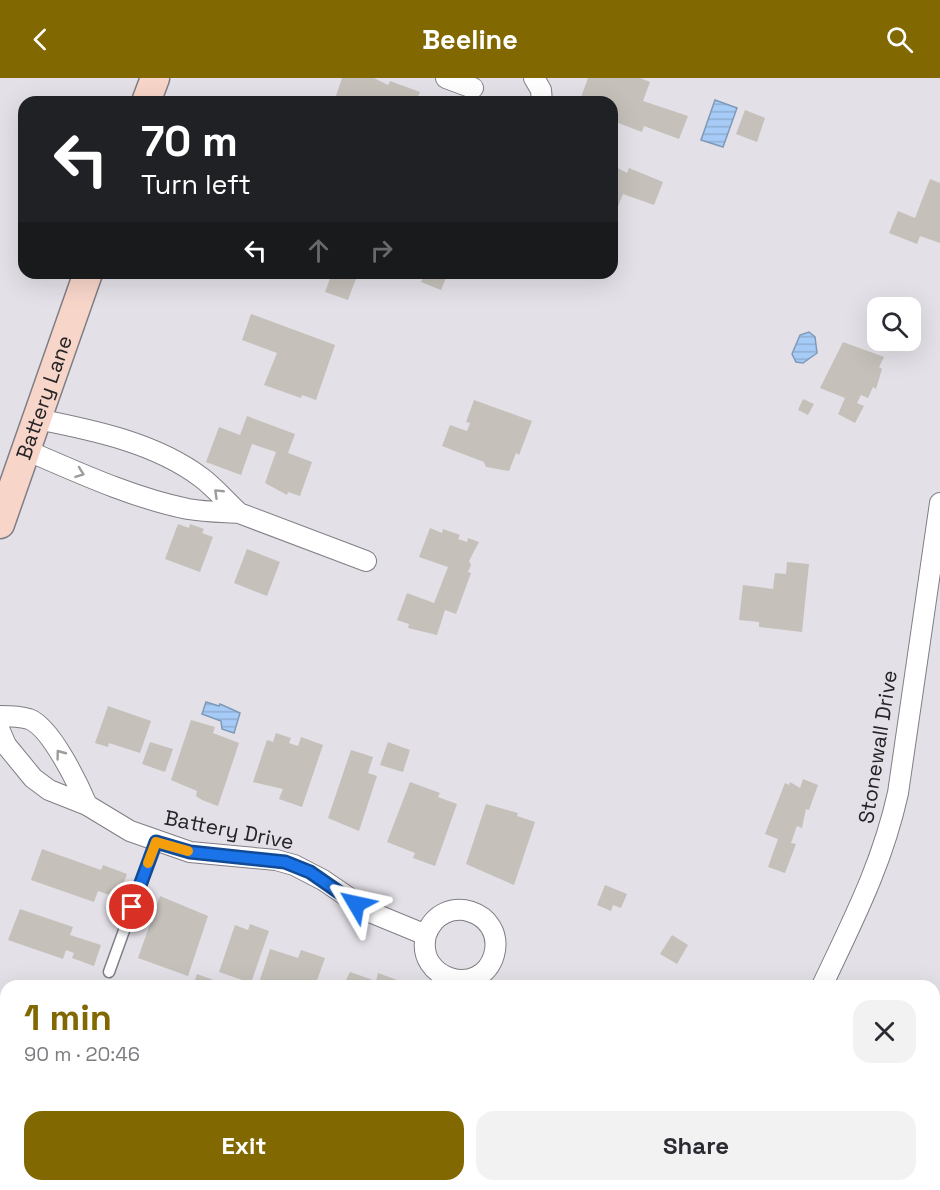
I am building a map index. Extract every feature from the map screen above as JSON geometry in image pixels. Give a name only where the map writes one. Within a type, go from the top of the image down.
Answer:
[{"type":"main road","points":[[148,96],[155,78]]},
{"type":"main road","name":"Battery Lane","points":[[0,524],[86,279]]},
{"type":"street","points":[[446,78],[475,89]]},
{"type":"street","points":[[534,78],[541,90],[542,96]]},
{"type":"street","points":[[37,419],[105,434],[172,460],[203,479],[239,513]]},
{"type":"street","points":[[26,450],[79,472],[168,503],[188,509],[239,513],[366,561]]},
{"type":"street","name":"Stonewall Drive","points":[[825,980],[879,863],[890,828],[898,794],[933,591],[940,503]]},
{"type":"street","points":[[0,716],[28,719],[39,726],[67,762],[87,805]]},
{"type":"street","name":"Battery Drive","points":[[0,731],[6,745],[33,778],[49,790],[87,805],[113,823],[156,842],[190,852],[276,860],[294,866],[323,880],[370,912],[426,935]]},
{"type":"lane","points":[[109,972],[156,842]]},
{"type":"water","points":[[715,100],[737,108],[723,147],[701,140]]},
{"type":"water","points":[[809,332],[815,337],[817,353],[803,363],[796,362],[792,354],[800,335]]},
{"type":"water","points":[[206,702],[219,706],[220,704],[240,713],[234,733],[222,729],[221,721],[202,714]]},
{"type":"building","points":[[342,78],[374,78],[388,85],[390,81],[420,92],[418,96],[336,96]]},
{"type":"building","points":[[588,78],[640,78],[650,82],[643,101],[688,116],[679,139],[644,126],[642,132],[618,123],[618,96],[581,96]]},
{"type":"building","points":[[745,110],[765,118],[757,142],[736,134]]},
{"type":"building","points":[[618,168],[627,173],[629,168],[663,182],[654,205],[623,194],[618,206]]},
{"type":"building","points":[[930,179],[940,183],[940,243],[920,236],[917,244],[889,233],[898,211],[915,218]]},
{"type":"building","points":[[330,279],[356,279],[348,300],[325,292]]},
{"type":"building","points":[[422,279],[446,279],[441,290],[421,282]]},
{"type":"building","points":[[251,314],[335,345],[316,400],[302,395],[301,398],[264,385],[277,353],[242,340]]},
{"type":"building","points":[[843,342],[884,357],[879,367],[882,369],[876,389],[873,387],[868,398],[861,395],[857,403],[864,406],[855,423],[838,414],[845,398],[820,388]]},
{"type":"building","points":[[803,399],[814,404],[808,415],[798,410]]},
{"type":"building","points":[[474,400],[532,421],[519,455],[516,453],[509,471],[486,467],[484,462],[442,446],[450,425],[467,431],[470,423],[466,422]]},
{"type":"building","points":[[247,416],[295,434],[288,453],[312,462],[300,496],[288,492],[287,495],[265,483],[276,452],[252,444],[241,475],[206,462],[219,427],[240,435]]},
{"type":"building","points":[[178,524],[189,528],[190,524],[204,529],[202,533],[213,537],[200,572],[165,559]]},
{"type":"building","points":[[430,528],[442,533],[443,529],[460,535],[458,539],[467,542],[468,538],[479,542],[469,561],[471,565],[468,572],[471,573],[456,614],[445,610],[437,635],[408,628],[409,624],[397,620],[407,593],[434,603],[448,567],[419,557]]},
{"type":"building","points":[[247,549],[280,562],[267,596],[234,583]]},
{"type":"building","points":[[787,562],[809,564],[802,632],[759,627],[759,622],[739,620],[743,585],[773,589],[775,573],[786,574]]},
{"type":"building","points":[[108,706],[151,721],[140,753],[109,743],[108,747],[95,743]]},
{"type":"building","points":[[191,720],[215,727],[213,733],[239,743],[218,806],[196,796],[197,791],[171,780]]},
{"type":"building","points":[[276,733],[291,738],[289,743],[298,746],[301,737],[323,745],[302,807],[279,799],[283,789],[253,782],[267,740],[273,742]]},
{"type":"building","points":[[150,742],[173,749],[165,772],[142,764]]},
{"type":"building","points":[[388,742],[410,750],[403,772],[380,765]]},
{"type":"building","points":[[351,750],[373,757],[368,773],[377,776],[359,831],[328,818]]},
{"type":"building","points":[[803,779],[818,785],[809,810],[806,809],[802,828],[797,826],[791,843],[796,844],[785,873],[768,867],[778,839],[765,834],[785,783],[789,785],[790,782],[800,788]]},
{"type":"building","points":[[410,782],[440,793],[438,797],[457,804],[435,866],[413,858],[415,853],[387,842]]},
{"type":"building","points":[[486,804],[518,813],[517,816],[535,822],[514,885],[466,864]]},
{"type":"building","points":[[42,849],[101,870],[103,865],[127,874],[118,898],[98,891],[94,902],[31,880]]},
{"type":"building","points":[[605,885],[627,894],[621,908],[613,905],[611,911],[597,905]]},
{"type":"building","points":[[160,896],[208,916],[188,976],[138,958]]},
{"type":"building","points":[[20,909],[73,927],[70,935],[101,945],[94,966],[72,958],[74,953],[66,950],[63,959],[8,940]]},
{"type":"building","points":[[250,924],[269,931],[252,980],[242,980],[219,972],[235,925],[248,930]]},
{"type":"building","points":[[672,935],[688,945],[677,964],[660,954]]},
{"type":"building","points":[[270,949],[298,958],[301,950],[325,958],[317,980],[260,980]]},
{"type":"building","points":[[350,972],[373,980],[346,980]]},
{"type":"building","points":[[378,973],[397,980],[376,980]]},
{"type":"building","points":[[197,974],[214,980],[195,980]]},
{"type":"slow traffic","points":[[148,863],[156,842],[188,851]]},
{"type":"route","points":[[132,907],[156,842],[190,852],[285,862],[310,872],[356,904]]}]
